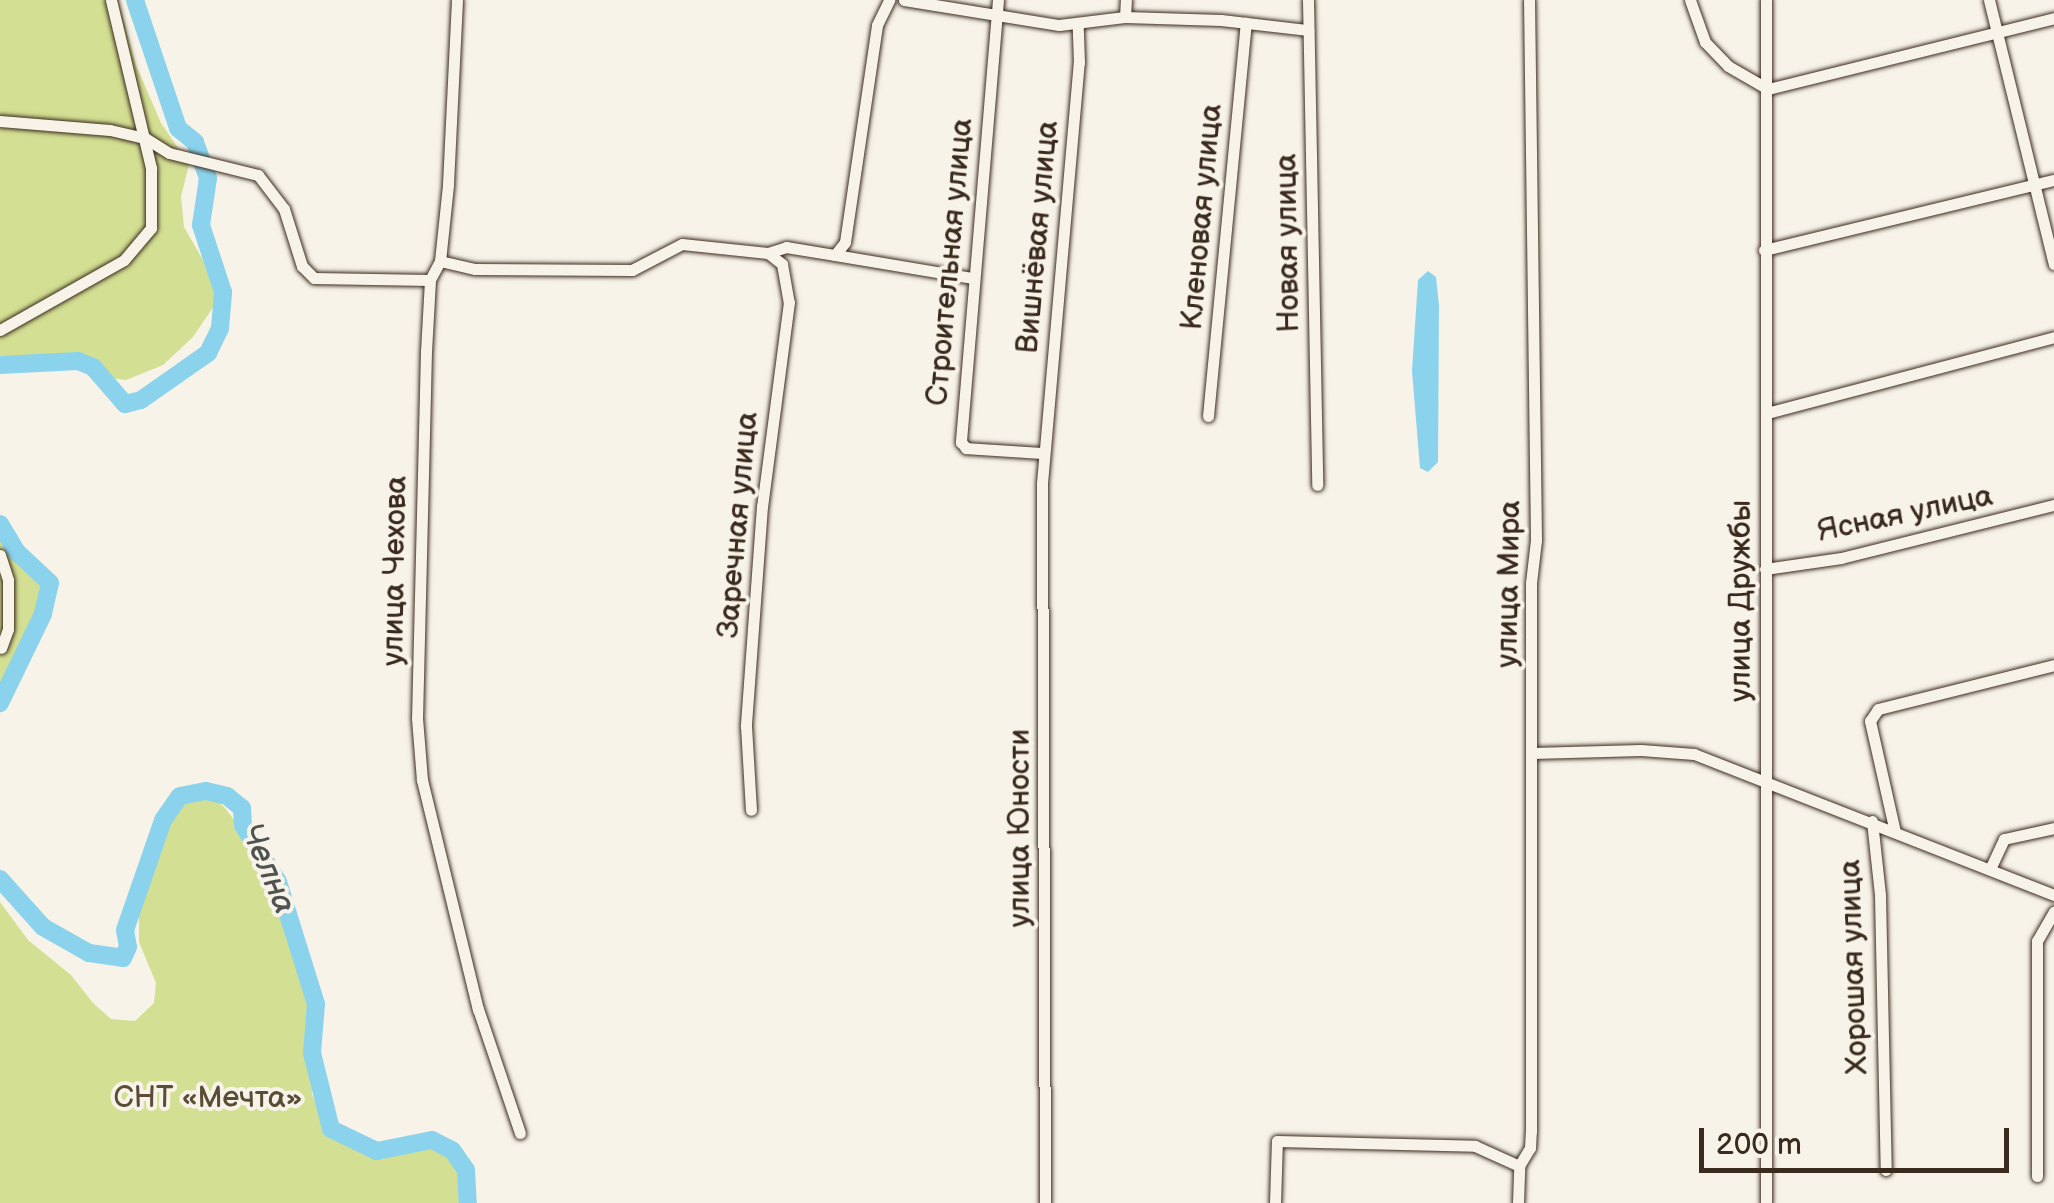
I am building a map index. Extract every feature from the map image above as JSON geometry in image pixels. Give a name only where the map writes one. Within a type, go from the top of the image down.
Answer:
[{"type":"street","points":[[0,330],[124,260],[151,228],[151,168],[111,0]]},
{"type":"street","name":"улица Чехова","points":[[458,0],[440,261],[430,280],[419,514],[417,718],[422,780],[478,1010],[520,1133]]},
{"type":"street","points":[[835,255],[844,242],[877,25],[889,0]]},
{"type":"street","points":[[904,0],[967,13],[998,6],[1078,25],[1126,17],[1308,30]]},
{"type":"street","points":[[1126,0],[1126,17]]},
{"type":"street","name":"Новая улица","points":[[1308,0],[1317,485]]},
{"type":"street","name":"улица Мира","points":[[1518,1203],[1519,1166],[1530,1148],[1531,1131],[1531,583],[1536,540],[1529,0]]},
{"type":"street","points":[[1690,0],[1705,42],[1728,66],[1768,88],[2054,18]]},
{"type":"street","name":"улица Дружбы","points":[[1766,0],[1766,1203]]},
{"type":"street","points":[[1988,0],[2054,264]]},
{"type":"street","name":"Строительная улица","points":[[998,6],[962,446],[1044,454]]},
{"type":"street","name":"Кленовая улица","points":[[1208,416],[1246,23]]},
{"type":"street","name":"Вишнёвая улица","points":[[1044,454],[1079,64],[1078,25]]},
{"type":"street","points":[[0,121],[110,130],[145,138],[169,153],[258,175],[284,208],[302,266],[314,278],[430,280]]},
{"type":"street","points":[[1764,250],[2054,180]]},
{"type":"street","points":[[440,261],[475,269],[632,270],[682,244],[768,252],[786,248],[973,278]]},
{"type":"street","name":"Заречная улица","points":[[751,810],[746,726],[768,457],[789,302],[782,264],[768,252]]},
{"type":"street","points":[[1766,414],[2054,337]]},
{"type":"street","name":"улица Юности","points":[[1044,454],[1045,1203]]},
{"type":"street","name":"Ясная улица","points":[[1766,569],[1841,558],[2054,505]]},
{"type":"street","points":[[0,555],[8,580],[8,629],[0,648]]},
{"type":"street","points":[[1895,832],[1870,720],[1878,709],[2054,664]]},
{"type":"street","points":[[1532,753],[1694,754],[1765,778],[2054,894]]},
{"type":"street","name":"Хорошая улица","points":[[1872,822],[1880,896],[1886,1170]]},
{"type":"street","points":[[1990,869],[2004,839],[2054,828]]},
{"type":"street","points":[[2036,1176],[2037,941],[2054,912]]},
{"type":"street","points":[[1276,1203],[1277,1141],[1476,1146],[1519,1166]]},
{"type":"green space","points":[[0,0],[118,0],[136,65],[161,123],[189,164],[181,197],[184,227],[203,260],[215,292],[214,306],[193,337],[163,365],[126,380],[100,377],[75,365],[36,363],[0,373]]},
{"type":"green space","points":[[0,515],[47,588],[47,601],[39,623],[0,686]]},
{"type":"green space","name":"СНТ «Мечта»","points":[[187,791],[209,793],[224,807],[246,835],[277,888],[302,965],[311,1030],[312,1094],[322,1117],[376,1145],[423,1135],[440,1141],[454,1151],[461,1169],[462,1203],[0,1203],[0,902],[28,940],[71,975],[111,1019],[135,1021],[154,1003],[156,983],[139,942],[139,873],[166,807]]},
{"type":"water","points":[[1428,271],[1436,277],[1439,306],[1438,462],[1428,472],[1420,468],[1412,371],[1418,280]]},
{"type":"waterway","name":"Челна","points":[[0,365],[78,361],[93,367],[125,404],[141,400],[208,353],[220,328],[223,292],[201,225],[208,178],[195,142],[178,128],[135,0]]},
{"type":"waterway","name":"Челна","points":[[0,524],[17,552],[50,583],[43,614],[0,703]]},
{"type":"waterway","name":"Челна","points":[[0,879],[43,927],[89,953],[123,958],[128,947],[125,930],[163,820],[180,796],[206,791],[227,796],[242,808],[243,825],[278,882],[316,1004],[312,1053],[331,1129],[377,1151],[432,1140],[452,1150],[466,1170],[468,1203]]}]
